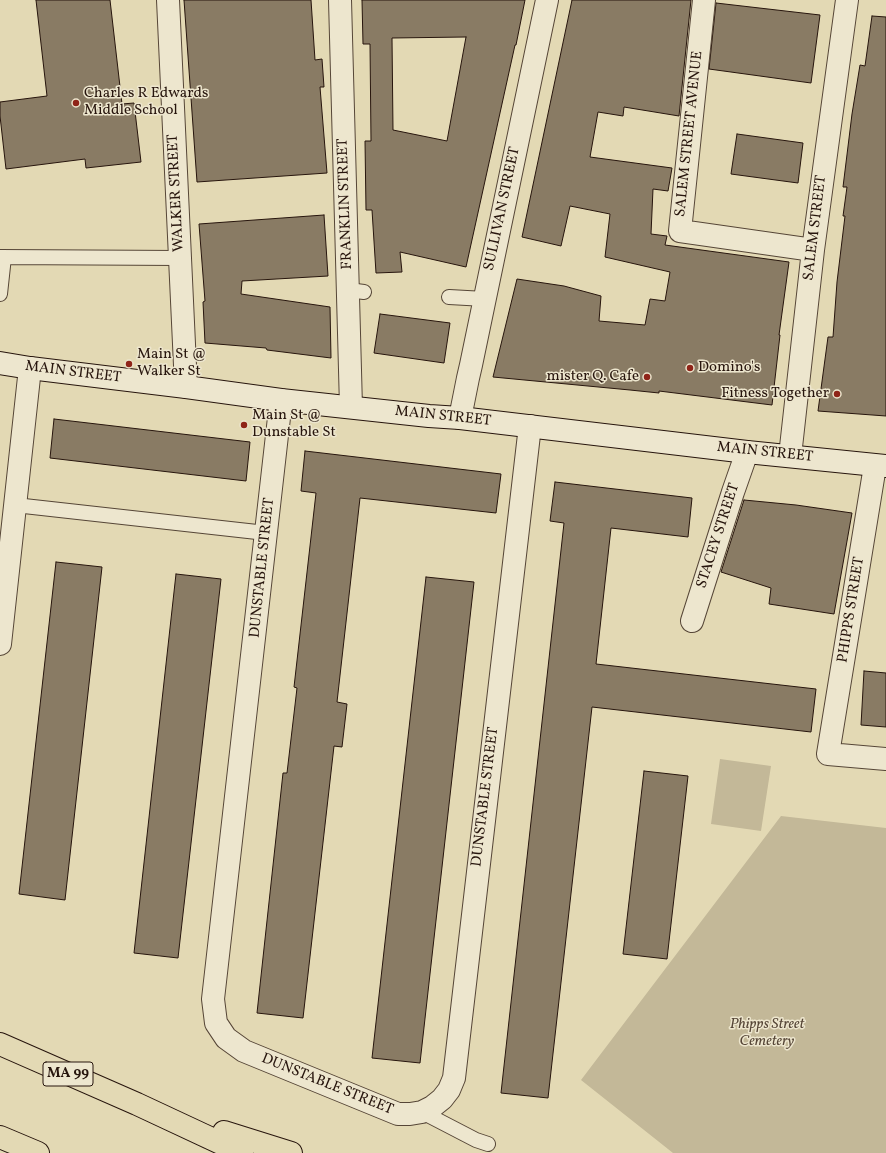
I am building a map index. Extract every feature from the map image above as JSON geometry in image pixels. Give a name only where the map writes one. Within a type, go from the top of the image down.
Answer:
[{"type":"main road","name":"MA 99","points":[[0,1044],[137,1104],[242,1153]]},
{"type":"main road","points":[[137,1104],[291,1153]]},
{"type":"main road","points":[[0,1137],[38,1153]]},
{"type":"street","name":"WALKER STREET","points":[[168,0],[186,387]]},
{"type":"street","name":"FRANKLIN STREET","points":[[340,0],[356,291],[351,407]]},
{"type":"street","name":"SULLIVAN STREET","points":[[460,418],[547,0]]},
{"type":"street","name":"SALEM STREET AVENUE","points":[[704,0],[680,231],[813,250]]},
{"type":"street","name":"SALEM STREET","points":[[790,456],[813,250],[847,0]]},
{"type":"street","name":"MAIN STREET","points":[[0,363],[281,400],[460,418],[747,452],[881,466]]},
{"type":"street","points":[[0,644],[30,368]]},
{"type":"street","name":"DUNSTABLE STREET","points":[[281,400],[213,999],[216,1023],[226,1038],[244,1050],[398,1114],[422,1112],[432,1106],[442,1099],[449,1090],[454,1078],[530,426]]},
{"type":"street","name":"STACEY STREET","points":[[692,621],[747,452]]},
{"type":"street","name":"PHIPPS STREET","points":[[881,466],[828,754],[886,760]]},
{"type":"lane","points":[[0,294],[2,257],[180,258]]},
{"type":"lane","points":[[449,297],[485,298]]},
{"type":"lane","points":[[16,505],[266,533]]},
{"type":"lane","points":[[422,1112],[476,1140],[488,1144]]},
{"type":"green space","points":[[720,759],[771,766],[761,831],[711,824]]},
{"type":"green space","name":"Phipps Street Cemetery","points":[[781,816],[886,828],[886,1153],[673,1153],[581,1080]]},
{"type":"building","points":[[36,0],[110,0],[122,104],[134,103],[141,162],[86,168],[85,159],[6,169],[0,116],[0,102],[47,96]]},
{"type":"building","points":[[184,0],[311,0],[315,60],[322,59],[324,87],[320,87],[327,173],[197,182]]},
{"type":"building","points":[[362,0],[525,0],[466,267],[400,252],[402,272],[376,273],[372,210],[366,210],[365,141],[371,141],[370,44],[363,44]],"holes":[[[466,37],[447,141],[393,130],[392,38]]]},
{"type":"building","points":[[572,0],[691,0],[679,116],[624,107],[623,116],[598,112],[590,157],[672,168],[668,191],[653,189],[651,234],[667,236],[665,245],[789,262],[779,335],[772,405],[659,391],[659,393],[493,377],[517,279],[564,286],[601,296],[599,321],[645,325],[650,299],[665,301],[670,272],[605,257],[610,214],[570,206],[561,246],[522,237]]},
{"type":"building","points":[[716,3],[820,15],[811,83],[709,69]]},
{"type":"building","points":[[872,16],[886,17],[886,416],[818,411],[828,337],[833,337],[837,282],[845,216],[843,216],[847,187],[843,187],[852,114],[860,65],[865,66]]},
{"type":"building","points":[[737,134],[803,143],[798,183],[731,174]]},
{"type":"building","points":[[324,215],[328,276],[242,281],[241,294],[330,307],[331,358],[267,350],[266,348],[205,343],[203,302],[205,301],[199,224]]},
{"type":"building","points":[[380,314],[450,323],[444,363],[374,353]]},
{"type":"building","points":[[54,419],[250,442],[246,481],[50,458]]},
{"type":"building","points":[[305,451],[501,474],[496,513],[360,498],[337,702],[347,704],[342,747],[334,746],[303,1018],[257,1013],[283,773],[287,773],[297,688],[294,687],[316,493],[301,491]]},
{"type":"building","points":[[555,482],[692,498],[688,537],[611,528],[596,664],[816,689],[811,732],[592,707],[548,1098],[501,1093],[564,523],[550,521]]},
{"type":"building","points":[[744,500],[796,505],[852,513],[834,614],[769,604],[771,588],[721,572]]},
{"type":"building","points":[[56,562],[102,567],[65,900],[19,894]]},
{"type":"building","points":[[176,574],[221,579],[178,958],[134,953]]},
{"type":"building","points":[[426,577],[474,582],[420,1063],[372,1058]]},
{"type":"building","points":[[864,671],[886,673],[886,727],[861,725]]},
{"type":"building","points":[[644,771],[688,776],[667,959],[623,954]]},
{"type":"place","name":"Charles R Edwards Middle School","points":[[76,103]]},
{"type":"place","name":"Main St @ Walker St","points":[[129,364]]},
{"type":"place","name":"Domino's","points":[[690,368]]},
{"type":"place","name":"mister Q. Cafe","points":[[647,377]]},
{"type":"place","name":"Fitness Together","points":[[837,394]]},
{"type":"place","name":"Main St @ Dunstable St","points":[[244,425]]}]
